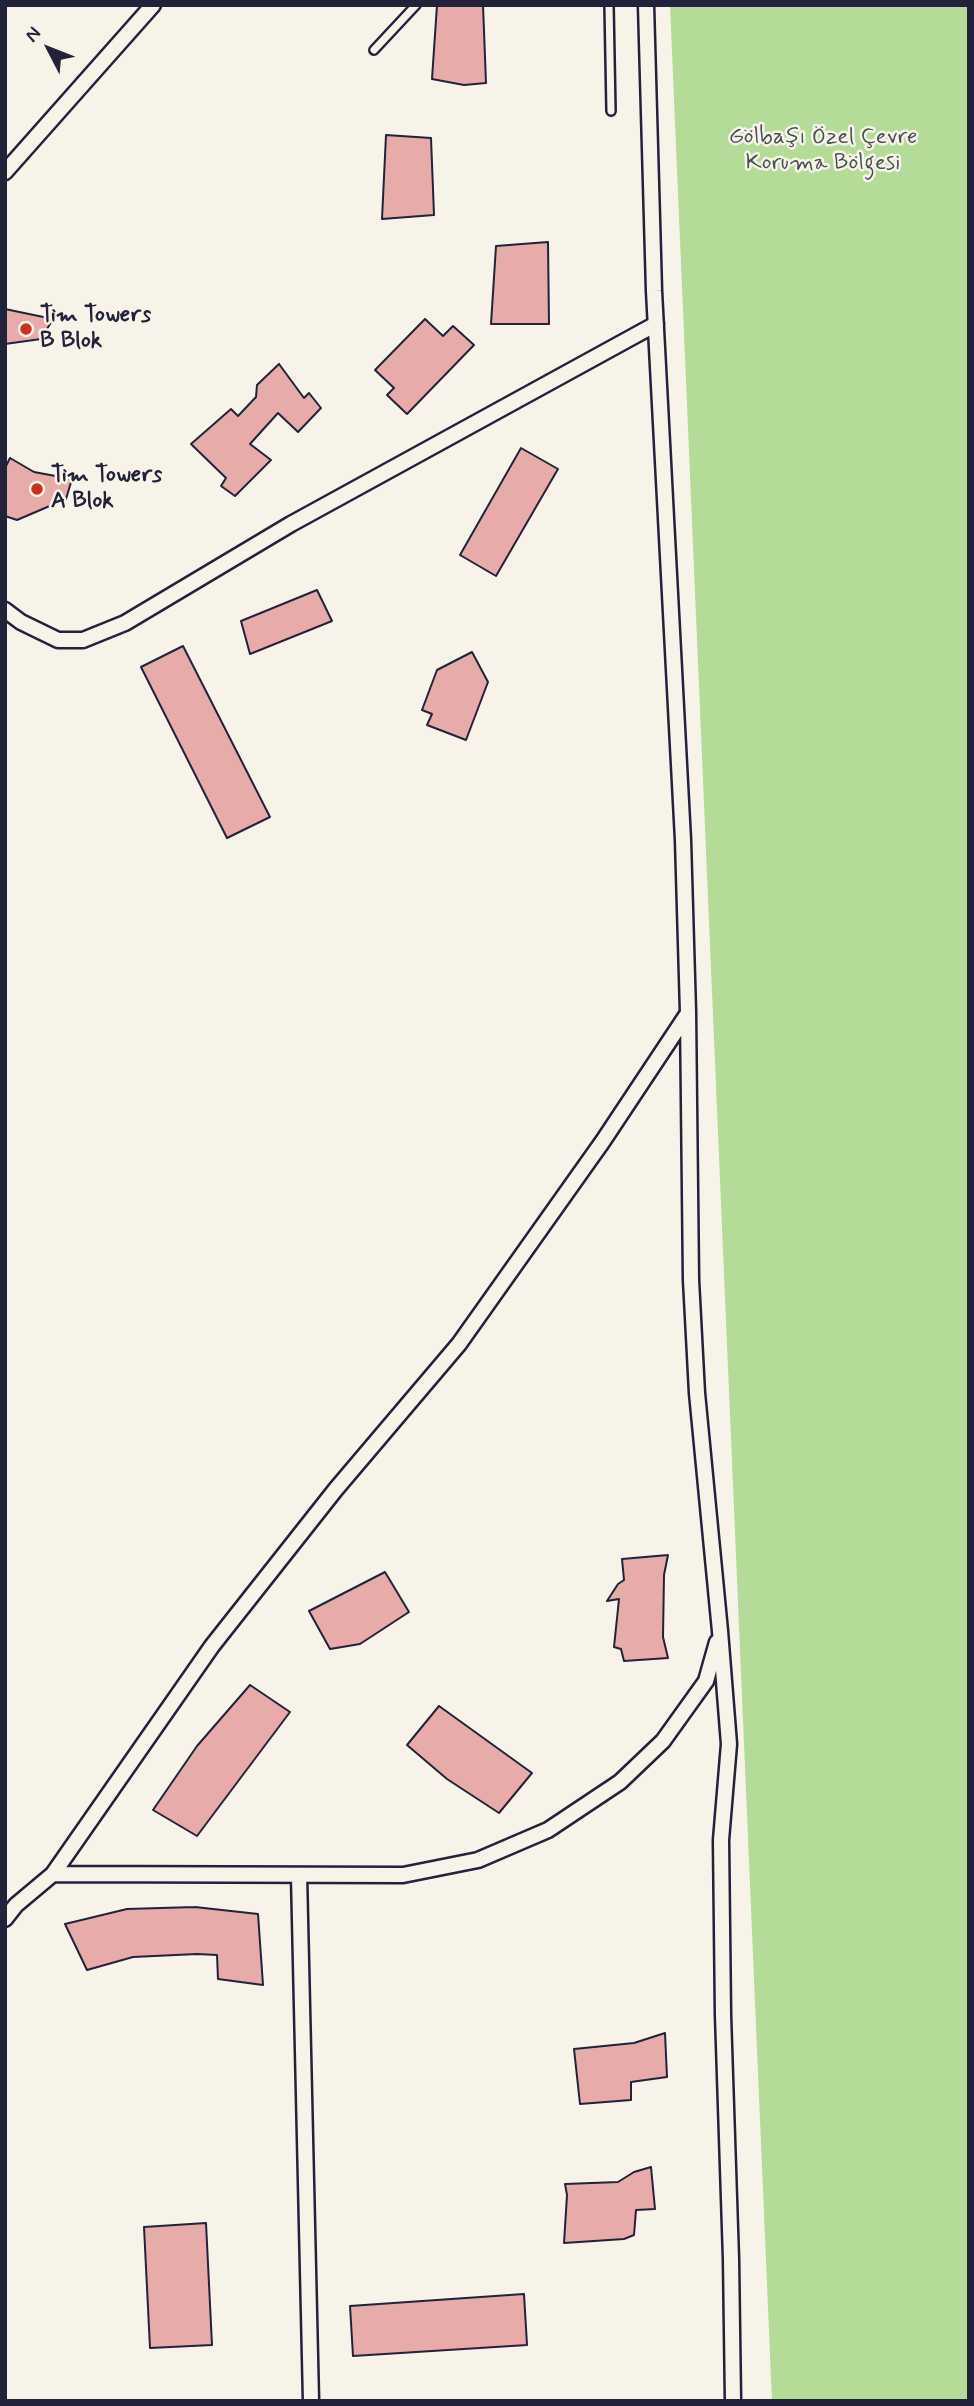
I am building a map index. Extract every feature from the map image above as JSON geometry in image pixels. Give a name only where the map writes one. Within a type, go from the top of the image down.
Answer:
[{"type":"street","points":[[5,172],[153,5]]},
{"type":"street","points":[[646,5],[656,324],[682,840],[688,1012],[689,1223],[697,1393],[729,1744],[721,1840],[733,2401]]},
{"type":"street","points":[[646,29],[657,5]]},
{"type":"street","points":[[5,610],[21,622],[58,640],[83,640],[125,623],[291,524],[656,324]]},
{"type":"street","points":[[5,1919],[16,1905],[53,1874],[212,1646],[336,1489],[459,1344],[603,1141],[688,1012]]},
{"type":"street","points":[[53,1874],[403,1875],[478,1860],[548,1830],[620,1782],[663,1741],[706,1681],[720,1631]]},
{"type":"street","points":[[299,1875],[311,2401]]},
{"type":"lane","points":[[374,50],[416,5]]},
{"type":"lane","points":[[610,5],[611,111]]},
{"type":"green space","name":"Gölbaşı Özel Çevre Koruma Bölgesi","points":[[670,5],[969,5],[969,2401],[772,2401]]},
{"type":"building","points":[[437,5],[483,5],[486,83],[464,85],[432,79]]},
{"type":"building","points":[[386,135],[431,138],[434,215],[382,219]]},
{"type":"building","points":[[548,242],[549,324],[491,324],[496,246]]},
{"type":"building","name":"Tim Towers B Blok","points":[[5,309],[53,319],[41,339],[5,344]]},
{"type":"building","points":[[425,319],[443,336],[453,326],[474,345],[407,414],[387,395],[394,388],[375,370]]},
{"type":"building","points":[[279,364],[304,398],[309,393],[321,408],[298,432],[278,413],[250,444],[271,460],[235,496],[221,486],[226,478],[191,444],[231,409],[238,416],[256,397],[257,385]]},
{"type":"building","points":[[521,448],[558,469],[496,576],[460,555]]},
{"type":"building","name":"Tim Towers A Blok","points":[[10,458],[34,472],[72,479],[66,499],[17,520],[5,516],[5,468]]},
{"type":"building","points":[[317,590],[332,621],[250,654],[241,621]]},
{"type":"building","points":[[183,646],[270,817],[227,838],[141,667]]},
{"type":"building","points":[[472,652],[488,682],[466,740],[427,725],[432,714],[422,710],[437,670]]},
{"type":"building","points":[[668,1555],[664,1575],[663,1637],[668,1658],[624,1661],[621,1649],[614,1647],[619,1599],[607,1601],[618,1584],[624,1580],[622,1559]]},
{"type":"building","points":[[385,1572],[409,1612],[360,1644],[330,1649],[309,1611]]},
{"type":"building","points":[[250,1685],[290,1712],[197,1836],[153,1810],[197,1746]]},
{"type":"building","points":[[439,1706],[532,1773],[499,1813],[447,1779],[407,1745]]},
{"type":"building","points":[[195,1907],[258,1914],[263,1985],[218,1979],[217,1955],[133,1957],[87,1970],[65,1924],[127,1909]]},
{"type":"building","points":[[665,2033],[667,2077],[631,2082],[631,2100],[580,2104],[574,2049],[634,2043]]},
{"type":"building","points":[[651,2167],[655,2209],[636,2210],[634,2235],[624,2239],[564,2243],[567,2195],[565,2184],[618,2182],[634,2172]]},
{"type":"building","points":[[206,2223],[212,2345],[150,2348],[144,2227]]},
{"type":"building","points":[[524,2294],[527,2345],[353,2356],[350,2306]]},
{"type":"place","name":"Tim Towers B Blok","points":[[26,329]]},
{"type":"place","name":"Tim Towers A Blok","points":[[37,489]]}]
